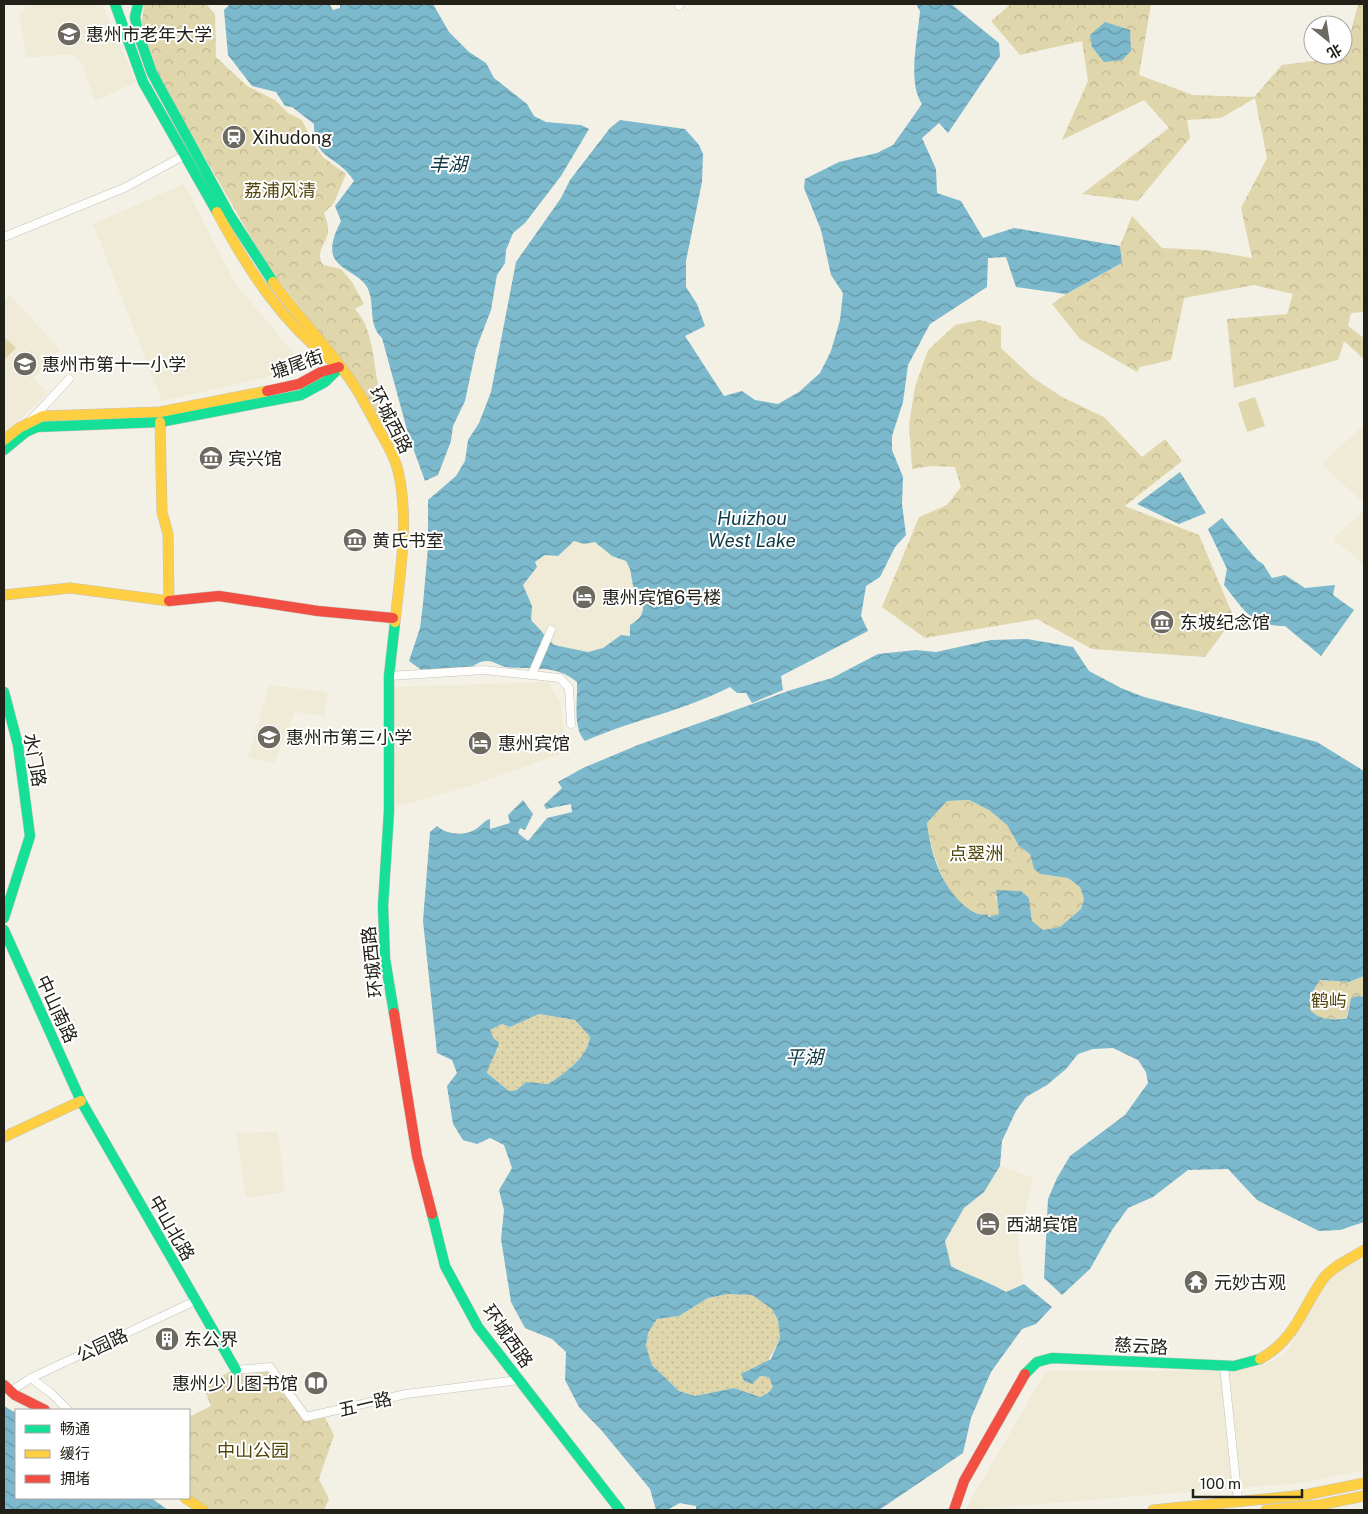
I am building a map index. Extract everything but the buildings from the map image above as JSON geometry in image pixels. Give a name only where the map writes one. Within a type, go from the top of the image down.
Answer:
[{"type":"street","name":"环城西路","points":[[115,4],[143,81],[245,264],[264,293],[316,350],[340,367]]},
{"type":"street","name":"环城西路","points":[[138,4],[135,17],[138,33],[152,73],[249,248],[295,313],[357,389],[390,448],[399,472],[403,498],[403,545],[389,676],[389,811],[383,906],[385,960],[416,1156],[446,1266],[478,1327],[620,1510]]},
{"type":"street","points":[[4,238],[124,188],[185,155]]},
{"type":"street","name":"塘尾街","points":[[31,421],[44,416],[160,412],[269,392],[300,384],[321,372],[340,367]]},
{"type":"street","name":"塘尾街","points":[[4,450],[26,432],[37,427],[54,424],[160,422],[301,395],[325,382],[340,367]]},
{"type":"street","points":[[4,440],[31,421],[69,379]]},
{"type":"street","points":[[160,422],[162,512],[168,534],[169,601]]},
{"type":"street","points":[[4,595],[70,588],[169,601],[218,596],[318,611],[394,618]]},
{"type":"street","points":[[532,674],[551,630]]},
{"type":"street","points":[[389,676],[484,670],[560,678],[569,688],[571,724]]},
{"type":"street","name":"水门路","points":[[4,692],[18,746],[30,836],[4,918]]},
{"type":"street","name":"中山南路","points":[[4,930],[81,1101]]},
{"type":"street","points":[[4,1137],[81,1101]]},
{"type":"street","name":"中山北路","points":[[81,1101],[236,1370]]},
{"type":"street","name":"慈云路","points":[[954,1510],[969,1472],[1022,1377],[1037,1362],[1052,1358],[1234,1366],[1259,1360],[1273,1352],[1287,1338],[1300,1320],[1324,1277],[1364,1250]]},
{"type":"street","name":"公园路","points":[[7,1388],[196,1301]]},
{"type":"street","points":[[1224,1366],[1238,1502]]},
{"type":"street","name":"五一路","points":[[236,1370],[270,1367],[306,1417],[406,1394],[519,1380]]},
{"type":"street","points":[[31,1378],[67,1409]]},
{"type":"street","points":[[7,1388],[43,1409]]},
{"type":"street","points":[[1153,1510],[1305,1495],[1364,1483]]},
{"type":"street","points":[[1266,1510],[1319,1506],[1364,1496]]},
{"type":"street","points":[[186,1499],[203,1510]]},
{"type":"shaded area","name":"惠州市老年大学","points":[[25,4],[102,4],[136,82],[95,101],[81,61],[75,56],[68,54],[27,58],[19,14],[26,9]]},
{"type":"shaded area","points":[[184,184],[235,283],[306,368],[162,401],[93,224]]},
{"type":"shaded area","name":"惠州市第十一小学","points":[[10,295],[60,350],[33,378],[48,393],[4,434],[4,301]]},
{"type":"shaded area","points":[[1364,425],[1364,503],[1321,464]]},
{"type":"shaded area","points":[[1364,510],[1364,564],[1333,539]]},
{"type":"shaded area","name":"惠州宾馆6号楼","points":[[574,541],[584,544],[595,541],[612,556],[626,561],[630,569],[634,591],[643,600],[643,611],[640,619],[630,625],[630,636],[621,635],[603,648],[588,652],[554,645],[540,631],[531,620],[532,606],[523,585],[536,567],[535,562],[545,555],[558,556]]},
{"type":"shaded area","name":"惠州宾馆","points":[[548,682],[561,703],[564,735],[568,751],[470,786],[396,807],[394,687]]},
{"type":"shaded area","name":"惠州市第三小学","points":[[269,685],[327,692],[325,716],[295,712],[274,763],[248,758]]},
{"type":"shaded area","points":[[278,1132],[285,1192],[246,1198],[236,1133]]},
{"type":"shaded area","name":"西湖宾馆","points":[[1000,1166],[1033,1178],[1018,1242],[1023,1282],[1006,1292],[988,1281],[970,1276],[951,1266],[945,1241],[964,1208],[984,1192]]},
{"type":"shaded area","points":[[1364,1258],[1364,1470],[1301,1483],[965,1510],[1046,1371],[1239,1371],[1264,1365],[1286,1353],[1327,1278]]},
{"type":"green space","name":"荔浦风清","points":[[144,4],[206,4],[215,14],[216,57],[247,86],[275,100],[288,113],[302,120],[308,132],[303,144],[313,144],[324,158],[346,174],[334,203],[324,213],[328,228],[320,255],[323,265],[341,269],[352,282],[364,304],[355,309],[369,335],[378,384],[389,423],[379,421],[337,355],[267,265],[162,83],[141,30]]},
{"type":"green space","points":[[1011,4],[1151,4],[1139,75],[1193,95],[1254,97],[1282,65],[1303,62],[1303,65],[1353,65],[1353,23],[1358,4],[1364,4],[1364,312],[1351,313],[1348,326],[1364,338],[1364,359],[1344,341],[1338,360],[1234,388],[1227,319],[1287,314],[1293,294],[1254,285],[1184,298],[1171,360],[1140,367],[1137,372],[1080,339],[1052,304],[1066,294],[1121,264],[1120,246],[1132,216],[1162,248],[1205,250],[1252,258],[1241,208],[1267,158],[1255,98],[1221,118],[1187,120],[1190,138],[1138,201],[1082,194],[1169,128],[1144,100],[1062,140],[1088,81],[1082,41],[1020,55],[991,21]]},
{"type":"green space","points":[[980,320],[1001,326],[1001,348],[1032,377],[1062,397],[1104,417],[1142,457],[1165,439],[1182,461],[1125,506],[1199,535],[1234,618],[1205,657],[1092,649],[1037,619],[925,638],[882,607],[919,517],[947,505],[961,487],[955,467],[932,466],[912,469],[909,425],[915,387],[928,350],[955,325]]},
{"type":"green space","points":[[4,337],[16,348],[5,359],[4,358]]},
{"type":"green space","points":[[1255,397],[1265,426],[1247,432],[1238,403]]},
{"type":"green space","name":"点翠洲","points":[[969,800],[989,810],[1007,825],[1019,846],[1030,854],[1034,869],[1040,874],[1068,878],[1080,887],[1084,899],[1081,909],[1060,927],[1043,930],[1032,921],[1029,897],[995,896],[999,906],[999,914],[983,916],[969,911],[957,901],[940,870],[929,837],[927,823],[947,801]]},
{"type":"green space","name":"鹤屿","points":[[1364,976],[1364,997],[1358,996],[1349,1005],[1347,1017],[1327,1019],[1318,1017],[1310,1011],[1310,996],[1320,980],[1349,982]]},
{"type":"green space","points":[[539,1014],[575,1020],[590,1037],[588,1045],[585,1052],[574,1064],[548,1084],[538,1084],[509,1091],[487,1073],[490,1060],[498,1049],[490,1030],[502,1024],[510,1027]]},
{"type":"green space","points":[[728,1294],[752,1295],[772,1309],[778,1320],[780,1338],[760,1376],[770,1377],[774,1387],[760,1397],[734,1388],[695,1396],[679,1391],[652,1365],[646,1346],[648,1333],[657,1319],[679,1316],[708,1298]]},
{"type":"green space","name":"中山公园","points":[[269,1370],[305,1420],[324,1416],[334,1435],[319,1479],[329,1499],[324,1510],[207,1510],[190,1498],[190,1416],[211,1406],[203,1386],[231,1371],[234,1374]]},
{"type":"water","name":"丰湖","points":[[230,4],[329,4],[333,10],[340,8],[340,4],[433,4],[449,32],[469,52],[486,63],[494,78],[527,104],[534,116],[546,122],[581,125],[589,129],[561,176],[525,223],[513,233],[506,250],[505,263],[497,275],[491,310],[476,349],[465,401],[453,426],[451,441],[438,475],[425,481],[409,437],[382,338],[375,327],[370,293],[359,278],[339,264],[332,251],[335,233],[341,221],[335,206],[354,181],[341,166],[322,151],[315,136],[314,124],[292,107],[285,106],[276,92],[252,86],[228,55],[224,10]]},
{"type":"water","name":"Huizhou West Lake","points":[[916,4],[951,4],[999,43],[1000,56],[948,133],[939,123],[922,138],[936,169],[937,193],[961,201],[983,238],[1014,228],[1120,246],[1122,263],[1066,294],[1016,287],[1006,257],[988,258],[987,287],[930,324],[908,365],[903,402],[892,436],[892,450],[903,477],[902,504],[906,535],[895,547],[880,577],[866,586],[861,616],[868,631],[781,676],[783,690],[752,703],[746,693],[737,693],[730,687],[695,703],[585,741],[578,729],[576,713],[577,682],[561,672],[506,667],[487,661],[476,664],[467,671],[423,671],[409,661],[420,628],[423,604],[428,547],[428,500],[456,476],[465,461],[468,440],[479,423],[491,392],[516,262],[561,198],[570,180],[610,128],[620,120],[685,129],[699,145],[703,154],[702,182],[686,261],[686,287],[697,304],[705,326],[685,336],[724,396],[742,391],[755,400],[778,404],[799,392],[820,373],[831,351],[840,320],[843,293],[831,275],[821,230],[804,188],[805,179],[839,162],[877,153],[893,145],[922,104],[915,84],[914,72],[920,11]],"holes":[[[574,541],[584,544],[595,542],[612,556],[626,561],[630,569],[634,591],[643,600],[640,617],[630,625],[630,636],[621,635],[603,648],[588,652],[554,645],[531,620],[532,606],[523,585],[537,567],[535,562],[545,555],[558,556]]]},
{"type":"water","points":[[1105,22],[1130,30],[1131,51],[1122,60],[1104,62],[1092,47],[1090,35]]},
{"type":"water","points":[[1180,472],[1206,513],[1179,524],[1137,504]]},
{"type":"water","points":[[1222,518],[1257,560],[1263,564],[1272,578],[1285,575],[1305,588],[1335,585],[1333,595],[1354,610],[1321,656],[1285,626],[1264,623],[1249,615],[1224,585],[1227,569],[1208,529]]},
{"type":"water","name":"平湖","points":[[1027,639],[1073,647],[1089,671],[1121,688],[1144,697],[1317,742],[1364,771],[1364,976],[1349,982],[1320,980],[1310,996],[1310,1010],[1322,1018],[1347,1018],[1351,998],[1364,997],[1364,1222],[1340,1230],[1319,1231],[1257,1200],[1228,1169],[1188,1170],[1153,1197],[1128,1208],[1112,1230],[1090,1269],[1062,1295],[1044,1278],[1048,1199],[1057,1178],[1070,1156],[1125,1115],[1148,1083],[1146,1072],[1138,1060],[1113,1048],[1093,1049],[1078,1054],[1066,1069],[1047,1085],[1026,1097],[1016,1111],[1002,1141],[1000,1166],[984,1192],[964,1208],[945,1241],[951,1266],[1006,1292],[1024,1284],[1052,1307],[1036,1324],[1022,1329],[991,1372],[971,1418],[963,1453],[879,1510],[696,1510],[696,1506],[680,1503],[667,1510],[656,1510],[650,1489],[602,1431],[579,1407],[565,1380],[566,1352],[552,1339],[525,1328],[511,1302],[501,1239],[504,1210],[499,1190],[512,1168],[504,1145],[490,1138],[477,1144],[463,1140],[453,1124],[447,1086],[457,1073],[452,1060],[437,1053],[423,921],[430,832],[437,826],[447,832],[459,834],[471,832],[490,819],[490,829],[510,823],[508,815],[523,800],[533,814],[525,830],[520,828],[518,833],[528,841],[547,818],[572,812],[571,804],[546,809],[544,805],[562,788],[558,782],[583,768],[638,745],[791,690],[832,678],[878,654],[916,650],[936,652],[991,640]],"holes":[[[969,800],[989,810],[1007,825],[1019,846],[1030,854],[1034,869],[1040,874],[1068,878],[1080,887],[1084,899],[1081,909],[1060,927],[1043,930],[1032,921],[1029,898],[1021,891],[996,890],[999,914],[989,917],[987,914],[973,912],[957,899],[939,869],[931,847],[927,823],[947,801]],[[539,1014],[575,1020],[590,1037],[585,1052],[568,1070],[555,1080],[548,1084],[526,1082],[517,1090],[509,1091],[487,1073],[499,1042],[494,1039],[490,1030],[502,1024],[510,1027]],[[728,1294],[752,1295],[772,1309],[778,1320],[780,1338],[771,1359],[741,1374],[744,1381],[752,1384],[760,1376],[769,1377],[773,1387],[768,1393],[760,1397],[734,1388],[695,1396],[679,1391],[652,1365],[646,1346],[648,1333],[657,1319],[679,1316],[708,1298]]]},
{"type":"water","points":[[4,1406],[15,1412],[15,1499],[152,1499],[168,1510],[4,1510]]},
{"type":"traffic: fast","points":[[115,4],[143,82],[217,212]]},
{"type":"traffic: fast","points":[[138,4],[135,17],[138,33],[152,73],[229,214],[273,282]]},
{"type":"traffic: fast","points":[[4,450],[26,432],[37,427],[160,422],[301,395],[325,382],[340,367]]},
{"type":"traffic: fast","points":[[394,1013],[385,959],[383,906],[389,811],[389,676],[395,622]]},
{"type":"traffic: fast","points":[[4,692],[18,745],[30,836],[4,918]]},
{"type":"traffic: fast","points":[[4,930],[81,1101],[236,1370]]},
{"type":"traffic: fast","points":[[432,1214],[445,1266],[478,1327],[620,1510]]},
{"type":"traffic: fast","points":[[1025,1374],[1037,1362],[1052,1358],[1234,1366],[1260,1359]]},
{"type":"traffic: slow","points":[[217,212],[241,254],[267,293],[297,329],[333,362]]},
{"type":"traffic: slow","points":[[273,282],[348,376],[366,405],[396,463],[402,493],[403,530],[395,622]]},
{"type":"traffic: slow","points":[[4,440],[19,428],[43,416],[160,412],[267,391]]},
{"type":"traffic: slow","points":[[4,595],[70,588],[169,601],[168,534],[162,512],[160,422]]},
{"type":"traffic: slow","points":[[4,1137],[81,1101]]},
{"type":"traffic: slow","points":[[1260,1359],[1272,1351],[1290,1333],[1323,1279],[1336,1267],[1364,1250]]},
{"type":"traffic: slow","points":[[1153,1510],[1305,1495],[1364,1483]]},
{"type":"traffic: slow","points":[[1266,1510],[1319,1505],[1364,1496]]},
{"type":"traffic: slow","points":[[186,1499],[203,1510]]},
{"type":"traffic: jam","points":[[267,391],[299,384],[321,372],[339,367]]},
{"type":"traffic: jam","points":[[169,601],[219,596],[318,611],[393,618]]},
{"type":"traffic: jam","points":[[394,1013],[417,1156],[432,1214]]},
{"type":"traffic: jam","points":[[954,1510],[964,1481],[1025,1374]]},
{"type":"traffic: jam","points":[[4,1385],[15,1395],[43,1409]]},
{"type":"place","name":"惠州市老年大学","points":[[69,34]]},
{"type":"place","name":"Xihudong","points":[[234,137]]},
{"type":"place","name":"惠州市第十一小学","points":[[25,364]]},
{"type":"place","name":"宾兴馆","points":[[211,458]]},
{"type":"place","name":"黄氏书室","points":[[355,540]]},
{"type":"place","name":"惠州宾馆6号楼","points":[[584,597]]},
{"type":"place","name":"东坡纪念馆","points":[[1162,622]]},
{"type":"place","name":"惠州市第三小学","points":[[269,737]]},
{"type":"place","name":"惠州宾馆","points":[[480,743]]},
{"type":"place","name":"西湖宾馆","points":[[988,1224]]},
{"type":"place","name":"元妙古观","points":[[1196,1282]]},
{"type":"place","name":"东公界","points":[[167,1339]]},
{"type":"place","name":"惠州少儿图书馆","points":[[316,1383]]}]
